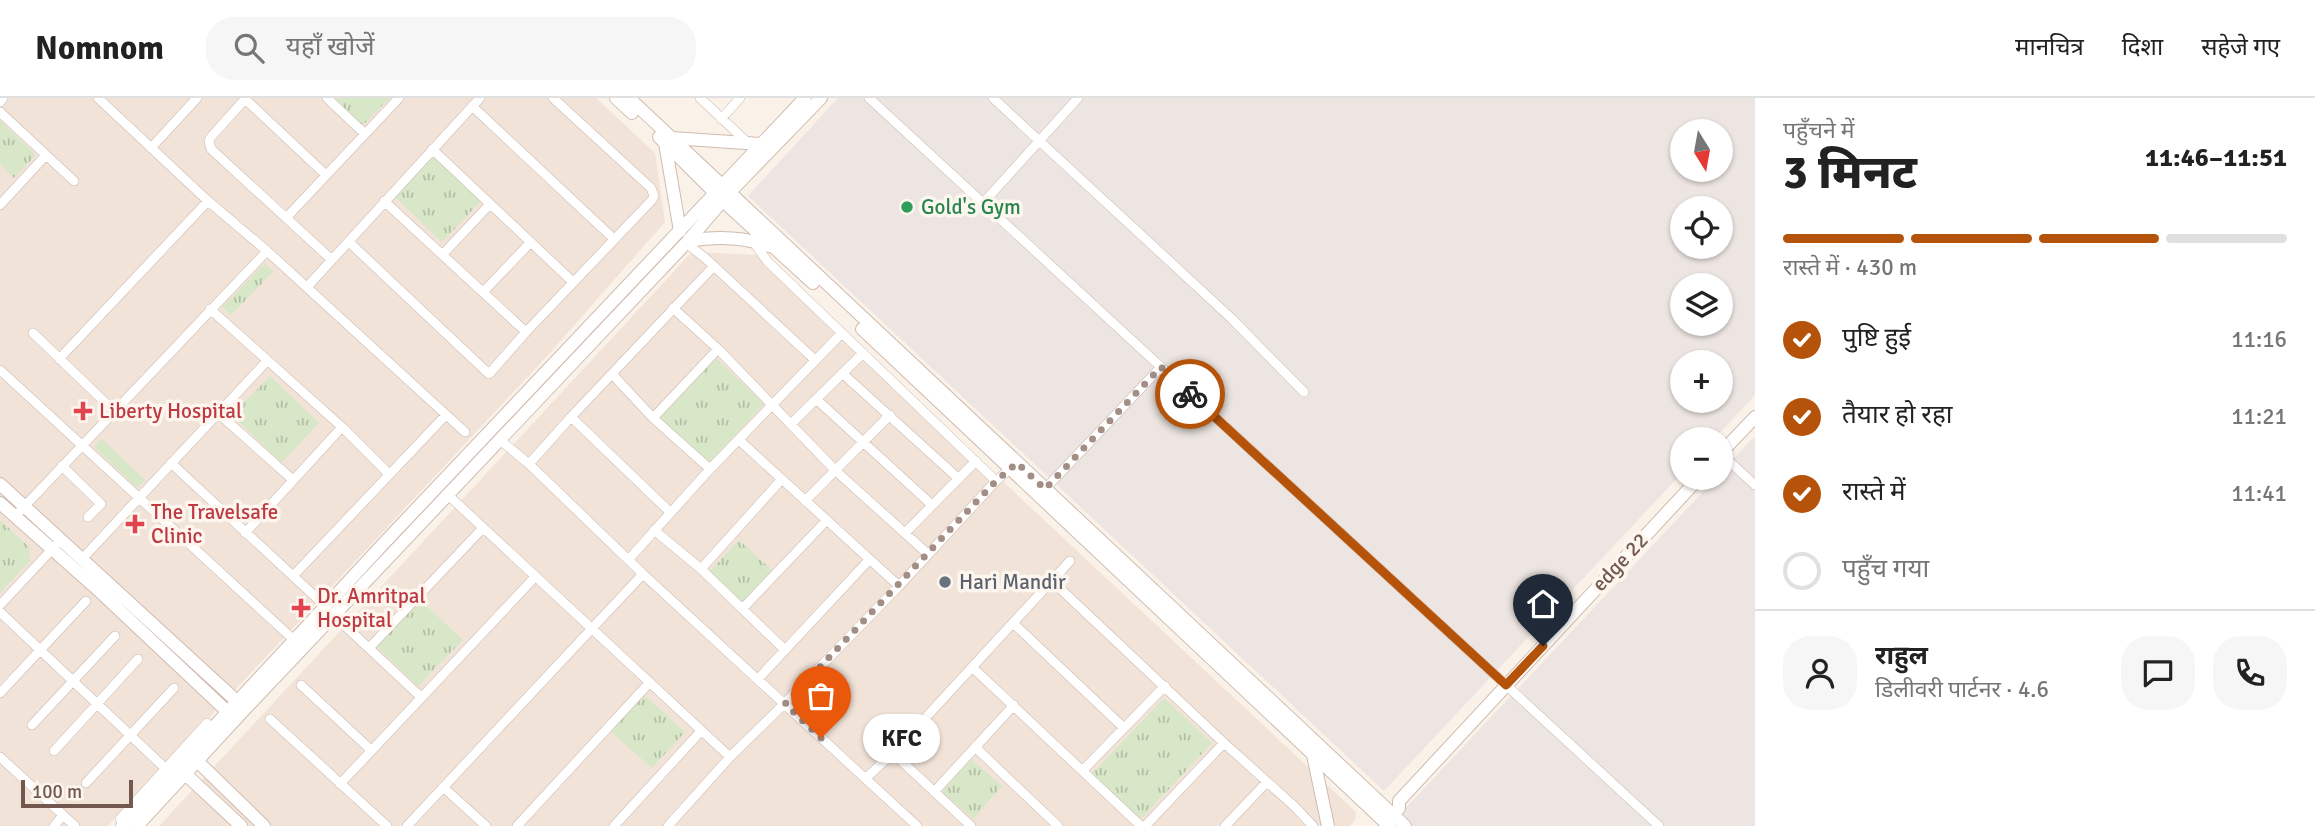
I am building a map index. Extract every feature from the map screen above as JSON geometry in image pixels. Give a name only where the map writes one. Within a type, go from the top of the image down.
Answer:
[{"type":"main road","points":[[616,98],[668,140],[754,143]]},
{"type":"main road","points":[[629,98],[722,192],[832,290],[1313,755],[1384,820],[1405,826]]},
{"type":"main road","points":[[121,822],[193,757],[500,440],[684,239],[722,192],[754,143],[805,98]]},
{"type":"main road","points":[[722,192],[821,98]]},
{"type":"main road","points":[[668,140],[684,239]]},
{"type":"main road","points":[[722,192],[773,247],[1013,466],[1045,489],[1384,820]]},
{"type":"main road","points":[[241,705],[294,640],[684,239],[724,237],[752,240],[773,247]]},
{"type":"main road","points":[[1733,441],[1755,416]]},
{"type":"main road","points":[[0,484],[21,511],[231,715]]},
{"type":"main road","name":"edge 22","points":[[1384,820],[1399,808],[1399,801],[1688,490]]},
{"type":"main road","points":[[0,503],[21,511]]},
{"type":"main road","points":[[57,544],[82,559],[241,705]]},
{"type":"main road","points":[[1313,755],[1321,825]]},
{"type":"main road","points":[[193,757],[264,826]]},
{"type":"main road","points":[[136,826],[176,770]]},
{"type":"main road","points":[[176,770],[241,826]]},
{"type":"street","points":[[98,98],[208,201],[267,251],[465,432]]},
{"type":"street","points":[[151,148],[197,98]]},
{"type":"street","points":[[327,98],[365,134]]},
{"type":"street","points":[[286,218],[399,98]]},
{"type":"street","points":[[307,288],[480,98]]},
{"type":"street","points":[[349,242],[489,374],[652,200],[653,192],[553,98]]},
{"type":"street","points":[[700,98],[754,143]]},
{"type":"street","points":[[722,119],[740,98]]},
{"type":"street","points":[[869,98],[1659,826]]},
{"type":"street","points":[[993,98],[1231,318],[1304,392]]},
{"type":"street","points":[[984,202],[1078,98]]},
{"type":"street","points":[[326,175],[245,99],[211,137],[211,149],[332,260]]},
{"type":"street","points":[[472,106],[614,239]]},
{"type":"street","points":[[0,112],[74,181]]},
{"type":"street","points":[[432,149],[573,282]]},
{"type":"street","points":[[0,205],[46,156]]},
{"type":"street","points":[[59,359],[208,201]]},
{"type":"street","points":[[384,201],[526,332]]},
{"type":"street","points":[[443,254],[490,204]]},
{"type":"street","points":[[684,239],[814,359]]},
{"type":"street","points":[[752,240],[768,262],[996,481]]},
{"type":"street","points":[[483,292],[531,242]]},
{"type":"street","points":[[21,511],[267,251]]},
{"type":"street","points":[[529,464],[715,266]]},
{"type":"street","points":[[673,308],[718,349],[836,471],[928,554]]},
{"type":"street","points":[[210,309],[389,474]]},
{"type":"street","points":[[33,333],[114,411]]},
{"type":"street","points":[[629,559],[772,403],[841,334]]},
{"type":"street","points":[[653,418],[718,349]]},
{"type":"street","points":[[791,424],[862,354]]},
{"type":"street","points":[[82,559],[267,362]]},
{"type":"street","points":[[1045,489],[1161,367]]},
{"type":"street","points":[[0,370],[294,640]]},
{"type":"street","points":[[842,373],[959,479]]},
{"type":"street","points":[[612,374],[653,418],[710,469]]},
{"type":"street","points":[[817,399],[932,505]]},
{"type":"street","points":[[219,413],[292,479]]},
{"type":"street","points":[[805,501],[891,415]]},
{"type":"street","points":[[293,576],[445,416]]},
{"type":"street","points":[[571,417],[670,512]]},
{"type":"street","points":[[245,533],[292,479],[342,428]]},
{"type":"street","points":[[500,440],[917,826]]},
{"type":"street","points":[[739,440],[899,586]]},
{"type":"street","points":[[905,533],[976,461]]},
{"type":"street","points":[[171,463],[321,602]]},
{"type":"street","points":[[1733,465],[1755,485]]},
{"type":"street","points":[[668,826],[730,757],[785,704],[1013,466]]},
{"type":"street","points":[[62,467],[101,504],[88,517]]},
{"type":"street","points":[[701,569],[781,480]]},
{"type":"street","points":[[448,495],[730,757]]},
{"type":"street","points":[[743,608],[827,520]]},
{"type":"street","points":[[370,647],[483,528]]},
{"type":"street","points":[[654,530],[701,569],[785,650]]},
{"type":"street","points":[[0,605],[57,544]]},
{"type":"street","points":[[758,679],[869,560]]},
{"type":"street","points":[[866,778],[893,753],[1070,561]]},
{"type":"street","points":[[407,826],[643,574]]},
{"type":"street","points":[[341,784],[536,576]]},
{"type":"street","points":[[1052,581],[1224,743],[1294,806],[1321,825]]},
{"type":"street","points":[[0,693],[86,601]]},
{"type":"street","points":[[0,612],[130,736],[176,770],[207,723]]},
{"type":"street","points":[[1013,623],[1124,728]]},
{"type":"street","points":[[343,624],[421,697]]},
{"type":"street","points":[[32,725],[115,636]]},
{"type":"street","points":[[54,751],[138,659]]},
{"type":"street","points":[[972,667],[1143,826],[1224,743]]},
{"type":"street","points":[[517,826],[650,682]]},
{"type":"street","points":[[301,685],[371,750]]},
{"type":"street","points":[[1083,770],[1165,686]]},
{"type":"street","points":[[86,783],[174,688]]},
{"type":"street","points":[[934,792],[1014,705]]},
{"type":"street","points":[[270,719],[387,826]]},
{"type":"street","points":[[614,826],[701,731]]},
{"type":"street","points":[[975,747],[1058,826]]},
{"type":"street","points":[[893,753],[971,826]]},
{"type":"street","points":[[0,757],[75,826]]},
{"type":"street","points":[[1225,826],[1267,782]]},
{"type":"street","points":[[443,787],[486,826]]},
{"type":"street","points":[[54,826],[64,815]]},
{"type":"shaded area","points":[[0,98],[596,98],[655,153],[665,222],[549,354],[108,826],[0,826]]},
{"type":"shaded area","points":[[838,98],[1755,98],[1755,395],[1725,427],[1670,427],[1670,486],[1384,791],[748,196]]},
{"type":"shaded area","points":[[692,252],[761,255],[1356,812],[1355,820],[1350,826],[159,826]]},
{"type":"shaded area","points":[[1755,436],[1755,826],[1413,826],[1400,814],[1705,490],[1733,490],[1733,459]]},
{"type":"green space","points":[[333,98],[390,98],[362,126]]},
{"type":"green space","points":[[0,120],[36,155],[14,178],[0,164]]},
{"type":"green space","points":[[433,157],[481,201],[442,242],[395,197]]},
{"type":"green space","points":[[265,263],[273,272],[231,315],[222,307]]},
{"type":"green space","points":[[716,358],[764,404],[709,463],[660,418]]},
{"type":"green space","points":[[270,376],[319,423],[281,463],[232,415]]},
{"type":"green space","points":[[102,439],[145,480],[137,488],[94,447]]},
{"type":"green space","points":[[0,520],[29,547],[30,561],[0,593]]},
{"type":"green space","points":[[739,540],[774,572],[743,606],[707,574]]},
{"type":"green space","points":[[419,599],[463,640],[418,686],[375,645]]},
{"type":"green space","points":[[643,694],[685,732],[652,768],[610,731]]},
{"type":"green space","points":[[1164,698],[1212,743],[1140,820],[1091,775]]},
{"type":"green space","points":[[971,759],[1002,786],[973,819],[942,792]]},
{"type":"way so far","points":[[821,738],[785,704],[996,481],[1017,463],[1045,489],[1161,367],[1190,394]]},
{"type":"place","name":"Gold's Gym","points":[[907,207]]},
{"type":"place","name":"Liberty Hospital","points":[[83,411]]},
{"type":"place","name":"The Travelsafe Clinic","points":[[135,524]]},
{"type":"place","name":"Hari Mandir","points":[[945,582]]},
{"type":"place","name":"Dr. Amritpal Hospital","points":[[301,608]]},
{"type":"place","name":"KFC","points":[[821,738]]},
{"type":"route","points":[[1190,394],[1506,685],[1543,646]]}]
